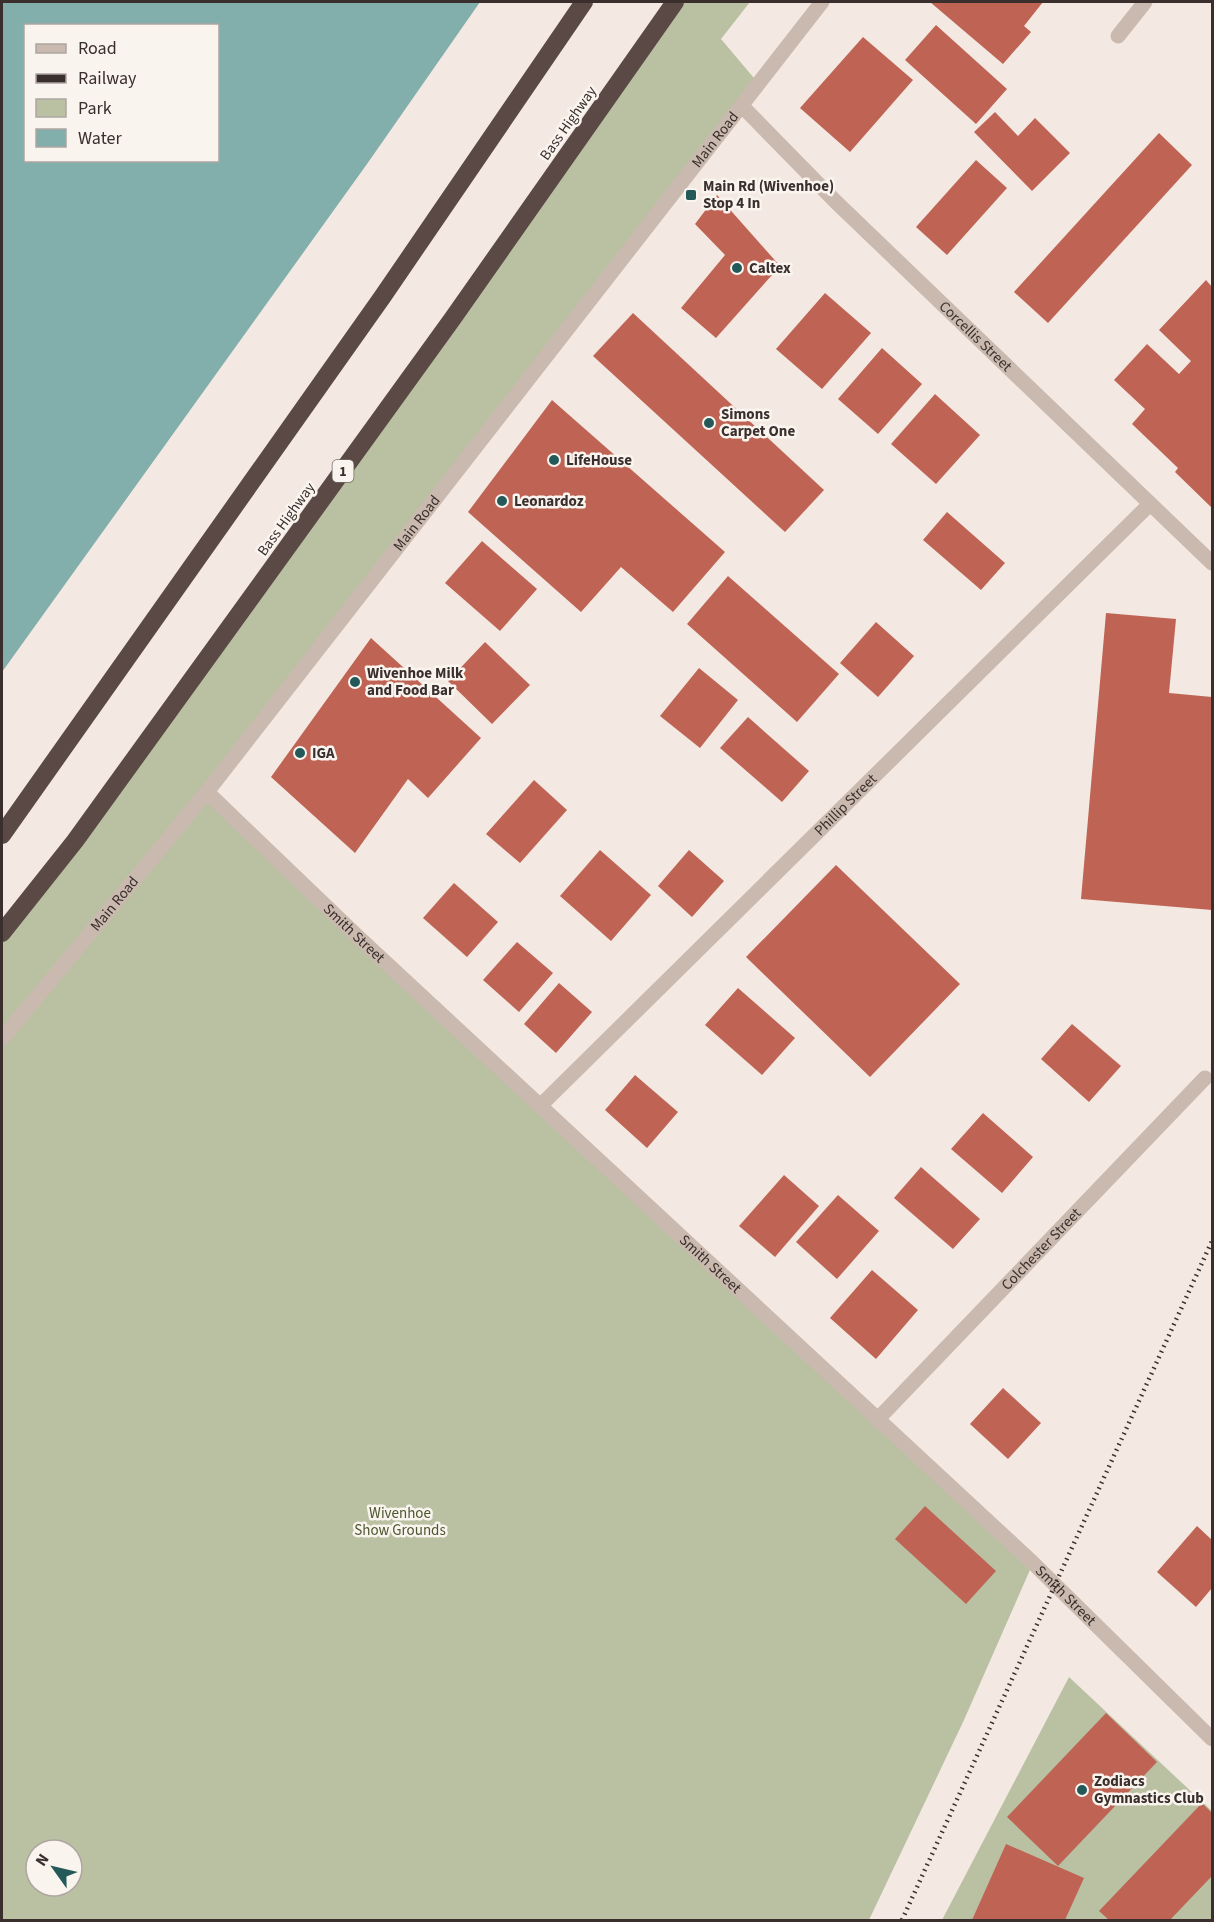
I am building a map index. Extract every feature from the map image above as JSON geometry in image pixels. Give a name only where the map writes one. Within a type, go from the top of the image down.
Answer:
[{"type":"highway","points":[[2,835],[383,296],[584,2]]},
{"type":"highway","name":"Bass Highway","points":[[2,933],[75,841],[440,338],[675,2]]},
{"type":"street","name":"Main Road","points":[[2,1039],[207,792],[822,2]]},
{"type":"street","points":[[1118,36],[1144,2]]},
{"type":"street","name":"Corcellis Street","points":[[742,106],[844,210],[1212,563]]},
{"type":"street","name":"Phillip Street","points":[[540,1106],[1150,504]]},
{"type":"street","name":"Smith Street","points":[[207,792],[540,1106],[1054,1583],[1212,1739]]},
{"type":"street","name":"Colchester Street","points":[[877,1420],[1205,1078]]},
{"type":"green space","name":"Wivenhoe Show Grounds","points":[[675,2],[750,2],[721,39],[759,84],[207,792],[1033,1563],[964,1720],[869,1920],[2,1920],[2,933]]},
{"type":"green space","points":[[1069,1677],[1212,1811],[1212,1920],[942,1920]]},
{"type":"water","points":[[2,2],[480,2],[367,164],[2,672]]},
{"type":"building","points":[[930,2],[1043,2],[1024,26],[1031,32],[1003,64]]},
{"type":"building","points":[[936,25],[1007,89],[976,124],[905,60]]},
{"type":"building","points":[[863,37],[913,80],[850,152],[800,108]]},
{"type":"building","points":[[995,112],[1018,136],[1035,118],[1070,153],[1032,191],[974,132]]},
{"type":"building","points":[[1159,133],[1192,165],[1048,323],[1014,292]]},
{"type":"building","points":[[976,160],[1007,188],[947,255],[916,227]]},
{"type":"building","points":[[717,195],[780,266],[716,338],[681,308],[725,255],[695,224]]},
{"type":"building","points":[[1206,280],[1212,287],[1212,508],[1175,472],[1178,468],[1132,424],[1145,409],[1114,380],[1147,344],[1179,374],[1191,361],[1159,330]]},
{"type":"building","points":[[825,293],[871,333],[822,389],[776,349]]},
{"type":"building","name":"Simons Carpet One","points":[[633,313],[824,490],[785,532],[593,356]]},
{"type":"building","points":[[882,348],[922,384],[878,434],[838,399]]},
{"type":"building","points":[[935,394],[980,435],[936,484],[891,444]]},
{"type":"building","points":[[552,400],[725,552],[673,612],[621,567],[581,612],[468,512]]},
{"type":"building","points":[[947,512],[1005,563],[981,590],[923,540]]},
{"type":"building","points":[[482,541],[537,589],[500,631],[445,583]]},
{"type":"building","points":[[728,576],[839,674],[797,722],[687,624]]},
{"type":"building","points":[[1106,613],[1176,619],[1169,693],[1212,697],[1212,910],[1081,899]]},
{"type":"building","points":[[876,622],[914,656],[878,697],[840,663]]},
{"type":"building","points":[[371,638],[481,738],[428,798],[408,779],[355,853],[271,777]]},
{"type":"building","points":[[485,642],[530,685],[492,724],[448,681]]},
{"type":"building","points":[[699,668],[738,700],[700,748],[660,716]]},
{"type":"building","points":[[748,717],[809,771],[782,802],[720,748]]},
{"type":"building","points":[[534,780],[567,810],[520,863],[486,834]]},
{"type":"building","points":[[600,850],[651,895],[611,941],[560,896]]},
{"type":"building","points":[[689,850],[724,881],[692,917],[658,886]]},
{"type":"building","points":[[836,865],[960,984],[870,1077],[746,957]]},
{"type":"building","points":[[454,883],[498,922],[467,957],[423,918]]},
{"type":"building","points":[[517,942],[553,973],[519,1012],[483,980]]},
{"type":"building","points":[[559,983],[592,1012],[556,1053],[524,1024]]},
{"type":"building","points":[[738,988],[795,1038],[762,1075],[705,1025]]},
{"type":"building","points":[[1072,1024],[1121,1066],[1089,1102],[1041,1059]]},
{"type":"building","points":[[635,1075],[678,1112],[647,1148],[605,1110]]},
{"type":"building","points":[[983,1113],[1033,1157],[1002,1193],[951,1149]]},
{"type":"building","points":[[921,1167],[980,1219],[953,1249],[894,1198]]},
{"type":"building","points":[[784,1175],[819,1206],[775,1257],[739,1226]]},
{"type":"building","points":[[838,1195],[879,1231],[837,1279],[796,1242]]},
{"type":"building","points":[[872,1270],[918,1310],[876,1359],[830,1318]]},
{"type":"building","points":[[1003,1388],[1041,1423],[1008,1459],[970,1424]]},
{"type":"building","points":[[925,1506],[996,1571],[966,1604],[895,1539]]},
{"type":"building","points":[[1197,1526],[1212,1540],[1212,1588],[1196,1607],[1157,1572]]},
{"type":"building","name":"Zodiacs Gymnastics Club","points":[[1106,1713],[1157,1762],[1058,1866],[1007,1817]]},
{"type":"building","points":[[1202,1803],[1212,1813],[1212,1876],[1170,1920],[1109,1920],[1099,1911]]},
{"type":"building","points":[[1006,1844],[1084,1878],[1065,1920],[972,1920]]},
{"type":"railway","points":[[902,1920],[1212,1241]]},
{"type":"place","name":"Main Rd (Wivenhoe) Stop 4 In","points":[[691,195]]},
{"type":"place","name":"Caltex","points":[[737,268]]},
{"type":"place","name":"Simons Carpet One","points":[[709,423]]},
{"type":"place","name":"LifeHouse","points":[[554,460]]},
{"type":"place","name":"Leonardoz","points":[[502,501]]},
{"type":"place","name":"Wivenhoe Milk and Food Bar","points":[[355,682]]},
{"type":"place","name":"IGA","points":[[300,753]]},
{"type":"place","name":"Zodiacs Gymnastics Club","points":[[1082,1790]]}]
